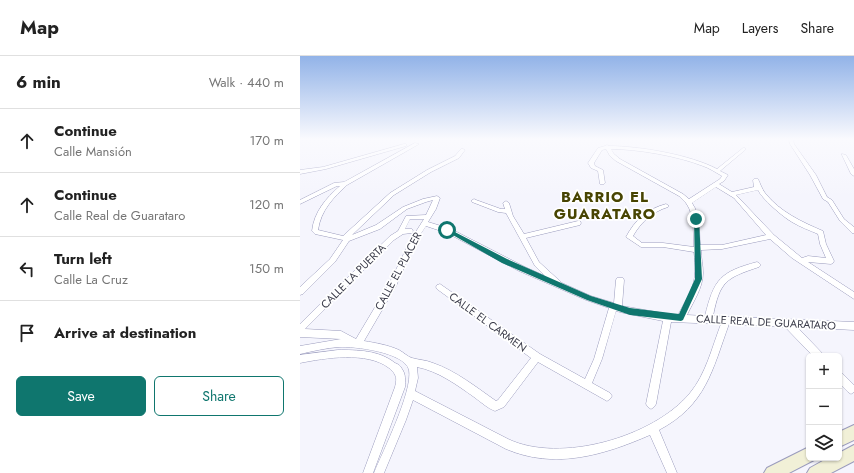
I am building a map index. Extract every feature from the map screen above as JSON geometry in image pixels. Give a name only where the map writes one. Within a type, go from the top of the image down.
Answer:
[{"type":"main road","points":[[842,438],[854,432]]},
{"type":"main road","points":[[815,473],[854,453]]},
{"type":"main road","points":[[772,473],[806,456]]},
{"type":"street","points":[[300,172],[324,168],[356,158]]},
{"type":"street","points":[[345,239],[321,234],[315,231],[316,223],[326,202],[345,184],[393,158]]},
{"type":"street","points":[[300,292],[339,253],[345,239],[392,194],[429,171],[454,158]]},
{"type":"street","points":[[593,158],[592,166],[600,170],[602,183]]},
{"type":"street","points":[[616,158],[626,166],[660,182],[689,202],[693,209],[696,219],[699,279],[681,318]]},
{"type":"street","points":[[681,158],[702,164],[725,175],[715,184],[689,202]]},
{"type":"street","points":[[717,171],[732,158]]},
{"type":"street","points":[[801,158],[816,179],[825,198],[830,201],[842,220],[854,225]]},
{"type":"street","points":[[804,158],[805,164]]},
{"type":"street","points":[[846,158],[854,174]]},
{"type":"street","points":[[732,194],[758,188],[757,181],[767,199],[793,220],[821,233],[823,244],[831,261],[808,259],[802,261]]},
{"type":"street","points":[[300,202],[336,184],[345,184]]},
{"type":"street","points":[[715,184],[740,200],[771,236],[802,261],[854,296]]},
{"type":"street","name":"CALLE EL PLACER","points":[[345,239],[378,227],[405,208],[425,200],[436,198],[433,209],[413,241],[393,284],[357,344]]},
{"type":"street","points":[[474,201],[500,211],[508,211]]},
{"type":"street","points":[[506,203],[508,211],[537,264],[563,287]]},
{"type":"street","points":[[666,206],[656,208],[647,215],[635,226],[629,237],[641,245],[663,245],[697,249],[722,247],[771,236]]},
{"type":"street","name":"CALLE LA PUERTA","points":[[300,329],[392,238],[401,232],[408,217],[426,220]]},
{"type":"street","name":"CALLE REAL DE GUARATARO","points":[[426,220],[504,261],[563,287],[615,307],[668,318],[854,326]]},
{"type":"street","points":[[522,238],[578,223]]},
{"type":"street","points":[[847,223],[854,231]]},
{"type":"street","points":[[401,232],[410,231]]},
{"type":"street","points":[[708,319],[713,296],[719,283],[739,270],[757,265]]},
{"type":"street","points":[[587,384],[598,359],[615,307],[620,280]]},
{"type":"street","name":"CALLE EL CARMEN","points":[[440,287],[537,357],[607,396]]},
{"type":"street","points":[[651,404],[668,318]]},
{"type":"street","points":[[410,393],[520,450],[566,455],[599,450],[623,442],[653,429],[670,417],[700,389],[711,364],[726,320]]},
{"type":"street","points":[[787,323],[816,353]]},
{"type":"street","points":[[300,333],[341,336],[357,344]]},
{"type":"street","points":[[300,350],[331,344],[357,344],[388,350],[398,354],[410,362],[413,370],[410,393],[379,473]]},
{"type":"street","points":[[300,359],[327,354],[354,354],[381,360],[390,364],[399,371],[401,379],[400,387],[368,473]]},
{"type":"street","name":"CALLE EL CARMEN","points":[[410,362],[424,364],[441,371],[495,406],[500,404],[537,357]]},
{"type":"street","points":[[842,379],[851,389]]},
{"type":"street","points":[[653,429],[672,473]]},
{"type":"district","name":"BARRIO EL GUARATARO","points":[[605,206]]},
{"type":"route","points":[[447,230],[504,261],[589,298],[630,312],[668,318],[681,318],[699,279],[696,219]]}]
